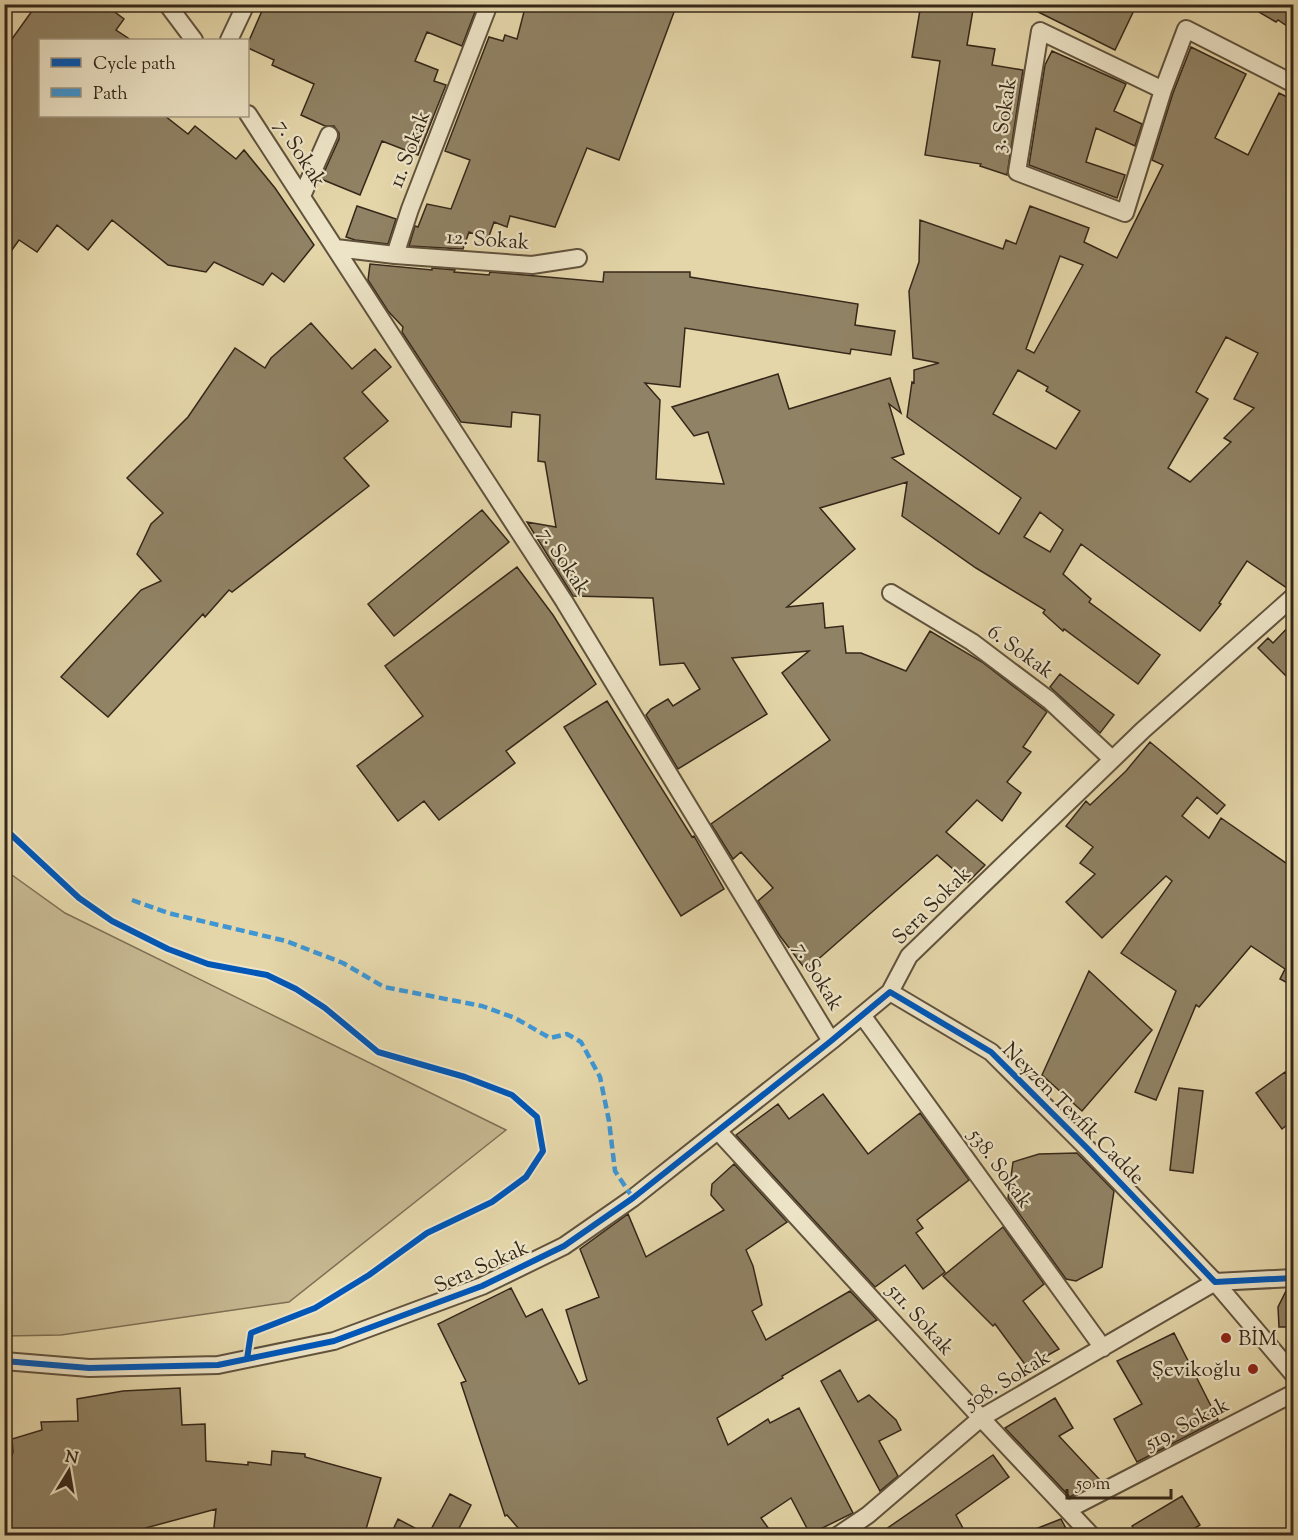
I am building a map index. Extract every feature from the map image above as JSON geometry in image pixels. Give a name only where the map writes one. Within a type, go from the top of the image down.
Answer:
[{"type":"street","points":[[167,4],[193,39]]},
{"type":"street","points":[[229,39],[246,4]]},
{"type":"street","name":"11. Sokak","points":[[395,255],[410,209],[489,4]]},
{"type":"street","name":"3. Sokak","points":[[1163,90],[1040,31],[1017,172],[1125,213],[1163,90],[1186,29],[1293,84]]},
{"type":"street","name":"7. Sokak","points":[[249,116],[564,601],[831,1041]]},
{"type":"street","points":[[302,196],[329,135]]},
{"type":"street","points":[[336,248],[395,255]]},
{"type":"street","name":"12. Sokak","points":[[395,255],[532,265],[578,258]]},
{"type":"street","name":"6. Sokak","points":[[891,593],[972,642],[1049,700],[1112,759]]},
{"type":"street","name":"Sera Sokak","points":[[4,1361],[89,1368],[218,1365],[334,1341],[482,1286],[564,1246],[633,1198],[890,992],[909,956],[1112,759],[1293,596]]},
{"type":"street","name":"Neyzen Tevfik Cadde","points":[[890,992],[991,1052],[1215,1282],[1293,1375]]},
{"type":"street","name":"538. Sokak","points":[[862,1015],[1103,1348]]},
{"type":"street","name":"511. Sokak","points":[[718,1131],[1092,1536]]},
{"type":"street","points":[[1215,1282],[1293,1278]]},
{"type":"street","name":"508. Sokak","points":[[837,1536],[868,1515],[981,1418],[1215,1282]]},
{"type":"street","name":"519. Sokak","points":[[1069,1509],[1293,1393]]},
{"type":"shaded area","points":[[5,870],[65,913],[506,1130],[289,1302],[61,1335],[5,1336]]},
{"type":"building","points":[[37,4],[104,4],[124,19],[116,30],[130,39],[39,39],[39,117],[166,117],[188,134],[195,126],[236,159],[244,150],[275,188],[314,245],[284,282],[272,273],[263,285],[214,262],[206,272],[168,265],[112,220],[88,250],[57,225],[37,252],[19,240],[4,261],[4,50]]},
{"type":"building","points":[[265,4],[478,4],[462,46],[427,32],[415,61],[438,70],[434,81],[446,85],[418,155],[382,141],[360,195],[321,179],[339,139],[339,133],[334,126],[325,126],[301,115],[314,84],[272,65],[274,60],[249,48],[249,41]]},
{"type":"building","points":[[526,4],[677,4],[619,160],[587,148],[555,227],[510,216],[507,227],[494,222],[488,239],[469,232],[463,249],[409,246],[415,226],[418,227],[427,204],[451,209],[470,160],[445,151],[489,37],[503,41],[505,35],[517,39]]},
{"type":"building","points":[[921,4],[974,4],[967,45],[995,49],[992,65],[1023,70],[1007,175],[980,166],[981,164],[925,155],[940,61],[912,57]]},
{"type":"building","points":[[1022,4],[1137,4],[1115,50]]},
{"type":"building","points":[[1245,4],[1293,4],[1293,30],[1278,20],[1276,22]]},
{"type":"building","points":[[1191,47],[1246,74],[1215,138],[1248,155],[1279,93],[1293,100],[1293,582],[1287,588],[1247,561],[1219,603],[1221,604],[1200,631],[1081,544],[1063,574],[1091,599],[1089,602],[1160,655],[1138,684],[1064,629],[1063,631],[1043,613],[1045,610],[976,568],[902,516],[907,482],[820,508],[855,549],[787,607],[823,603],[825,628],[843,626],[846,653],[861,653],[906,671],[930,631],[982,662],[1047,712],[1023,747],[1031,752],[1007,782],[1021,793],[1002,821],[977,800],[946,832],[985,865],[968,882],[937,855],[806,970],[780,936],[758,901],[773,888],[741,852],[733,859],[711,824],[830,740],[782,673],[809,651],[732,658],[767,714],[678,769],[646,715],[651,709],[668,699],[673,706],[700,689],[684,663],[660,665],[653,598],[573,596],[527,522],[556,527],[545,462],[538,461],[540,415],[512,412],[511,427],[461,422],[402,332],[403,327],[388,311],[368,280],[370,264],[455,270],[454,272],[489,275],[490,272],[603,282],[604,272],[690,272],[690,277],[858,304],[855,325],[895,331],[891,355],[851,349],[850,354],[685,328],[680,387],[645,383],[660,400],[656,479],[724,484],[708,432],[694,436],[672,407],[778,374],[789,409],[890,378],[901,413],[889,404],[904,454],[892,458],[999,534],[1021,498],[907,417],[912,382],[914,383],[914,370],[939,363],[913,358],[909,291],[919,262],[920,220],[1003,249],[1006,240],[1016,244],[1030,206],[1089,228],[1084,242],[1117,258],[1163,165],[1152,160],[1173,93]],"holes":[[[1060,256],[1083,265],[1034,353],[1026,349]],[[1226,337],[1258,353],[1234,399],[1254,408],[1224,438],[1231,442],[1190,482],[1168,468],[1208,399],[1196,392]],[[1018,370],[1048,387],[1046,391],[1080,411],[1056,449],[993,414]],[[1040,512],[1063,530],[1050,552],[1024,537]]]},
{"type":"building","points":[[1052,51],[1126,84],[1114,111],[1142,124],[1135,146],[1096,128],[1086,162],[1125,175],[1117,198],[1029,165],[1045,65]]},
{"type":"building","points":[[357,206],[396,219],[388,244],[346,237]]},
{"type":"building","points":[[311,323],[352,369],[375,349],[391,367],[362,392],[388,421],[344,458],[369,486],[232,592],[229,590],[205,617],[203,614],[108,717],[61,677],[141,590],[161,581],[137,554],[151,524],[163,513],[127,478],[188,417],[235,348],[265,368],[271,358]]},
{"type":"building","points":[[482,510],[509,542],[394,636],[368,604]]},
{"type":"building","points":[[517,567],[553,615],[596,684],[506,751],[515,763],[439,820],[424,801],[398,821],[357,766],[423,716],[385,666]]},
{"type":"building","points":[[1293,622],[1293,683],[1258,648],[1268,638],[1273,643]]},
{"type":"building","points":[[1060,674],[1114,715],[1100,733],[1050,687]]},
{"type":"building","points":[[607,701],[692,837],[694,836],[724,889],[681,916],[564,727]]},
{"type":"building","points":[[1150,742],[1225,805],[1217,814],[1197,797],[1182,816],[1209,838],[1221,818],[1293,868],[1293,986],[1280,979],[1285,969],[1251,946],[1199,1007],[1196,1005],[1156,1100],[1135,1092],[1176,991],[1121,953],[1172,881],[1166,876],[1102,938],[1066,902],[1095,874],[1080,863],[1093,847],[1066,826],[1086,801],[1090,805],[1126,771]]},
{"type":"building","points":[[1089,971],[1152,1030],[1082,1111],[1042,1075]]},
{"type":"building","points":[[1285,1072],[1293,1084],[1293,1120],[1282,1129],[1256,1093]]},
{"type":"building","points":[[1179,1088],[1203,1091],[1193,1173],[1170,1170]]},
{"type":"building","points":[[823,1094],[868,1154],[920,1113],[969,1180],[917,1220],[923,1228],[916,1233],[945,1272],[923,1289],[905,1265],[875,1287],[736,1135],[778,1104],[789,1119]]},
{"type":"building","points":[[1077,1153],[1114,1191],[1102,1267],[1076,1281],[1066,1279],[1008,1198],[1013,1162],[1039,1154]]},
{"type":"building","points":[[734,1164],[787,1222],[746,1250],[753,1266],[762,1305],[752,1311],[766,1340],[850,1291],[877,1320],[782,1376],[783,1378],[717,1418],[728,1445],[768,1419],[770,1423],[799,1408],[853,1513],[810,1534],[791,1498],[761,1518],[774,1536],[525,1536],[507,1515],[505,1516],[461,1383],[466,1381],[438,1324],[511,1288],[526,1317],[542,1309],[579,1384],[587,1380],[566,1310],[599,1297],[580,1249],[628,1214],[646,1257],[724,1210],[711,1195],[712,1184]]},
{"type":"building","points":[[1003,1227],[1044,1284],[1023,1301],[1059,1349],[1027,1367],[995,1324],[993,1326],[943,1276]]},
{"type":"building","points":[[1287,1289],[1293,1289],[1293,1327],[1279,1327],[1278,1307]]},
{"type":"building","points":[[1174,1333],[1218,1420],[1137,1462],[1114,1419],[1142,1404],[1117,1361]]},
{"type":"building","points":[[840,1370],[858,1402],[869,1395],[896,1420],[901,1430],[879,1441],[898,1476],[880,1491],[821,1381]]},
{"type":"building","points":[[180,1388],[182,1425],[205,1424],[206,1461],[271,1465],[272,1451],[305,1454],[305,1457],[381,1478],[364,1536],[213,1536],[216,1509],[116,1536],[4,1536],[4,1480],[13,1452],[12,1439],[42,1430],[41,1422],[78,1421],[77,1399],[123,1391]]},
{"type":"building","points":[[1055,1398],[1073,1428],[1059,1436],[1100,1480],[1070,1497],[1005,1428]]},
{"type":"building","points":[[993,1455],[1009,1477],[956,1515],[967,1536],[876,1536]]},
{"type":"building","points":[[450,1494],[471,1505],[455,1536],[390,1536],[398,1519],[428,1535]]},
{"type":"building","points":[[1182,1496],[1200,1525],[1182,1536],[1138,1536],[1132,1526]]},
{"type":"building","points":[[1061,1519],[1070,1536],[1020,1536],[1020,1535]]},
{"type":"marked path","points":[[132,900],[168,913],[286,941],[343,963],[384,987],[482,1006],[515,1018],[550,1038],[567,1034],[581,1042],[600,1077],[609,1121],[615,1171],[633,1198]]},
{"type":"cycle path","points":[[4,828],[79,898],[112,921],[168,949],[208,964],[267,975],[296,989],[325,1008],[378,1052],[465,1077],[512,1095],[537,1117],[543,1151],[526,1177],[492,1202],[427,1233],[369,1275],[315,1308],[251,1333],[247,1359]]},
{"type":"cycle path","points":[[4,1361],[89,1368],[218,1365],[334,1341],[482,1286],[564,1246],[633,1198],[890,992],[991,1052],[1215,1282],[1294,1278]]},
{"type":"place","name":"BİM","points":[[1226,1338]]},
{"type":"place","name":"Şevikoğlu","points":[[1253,1369]]}]
